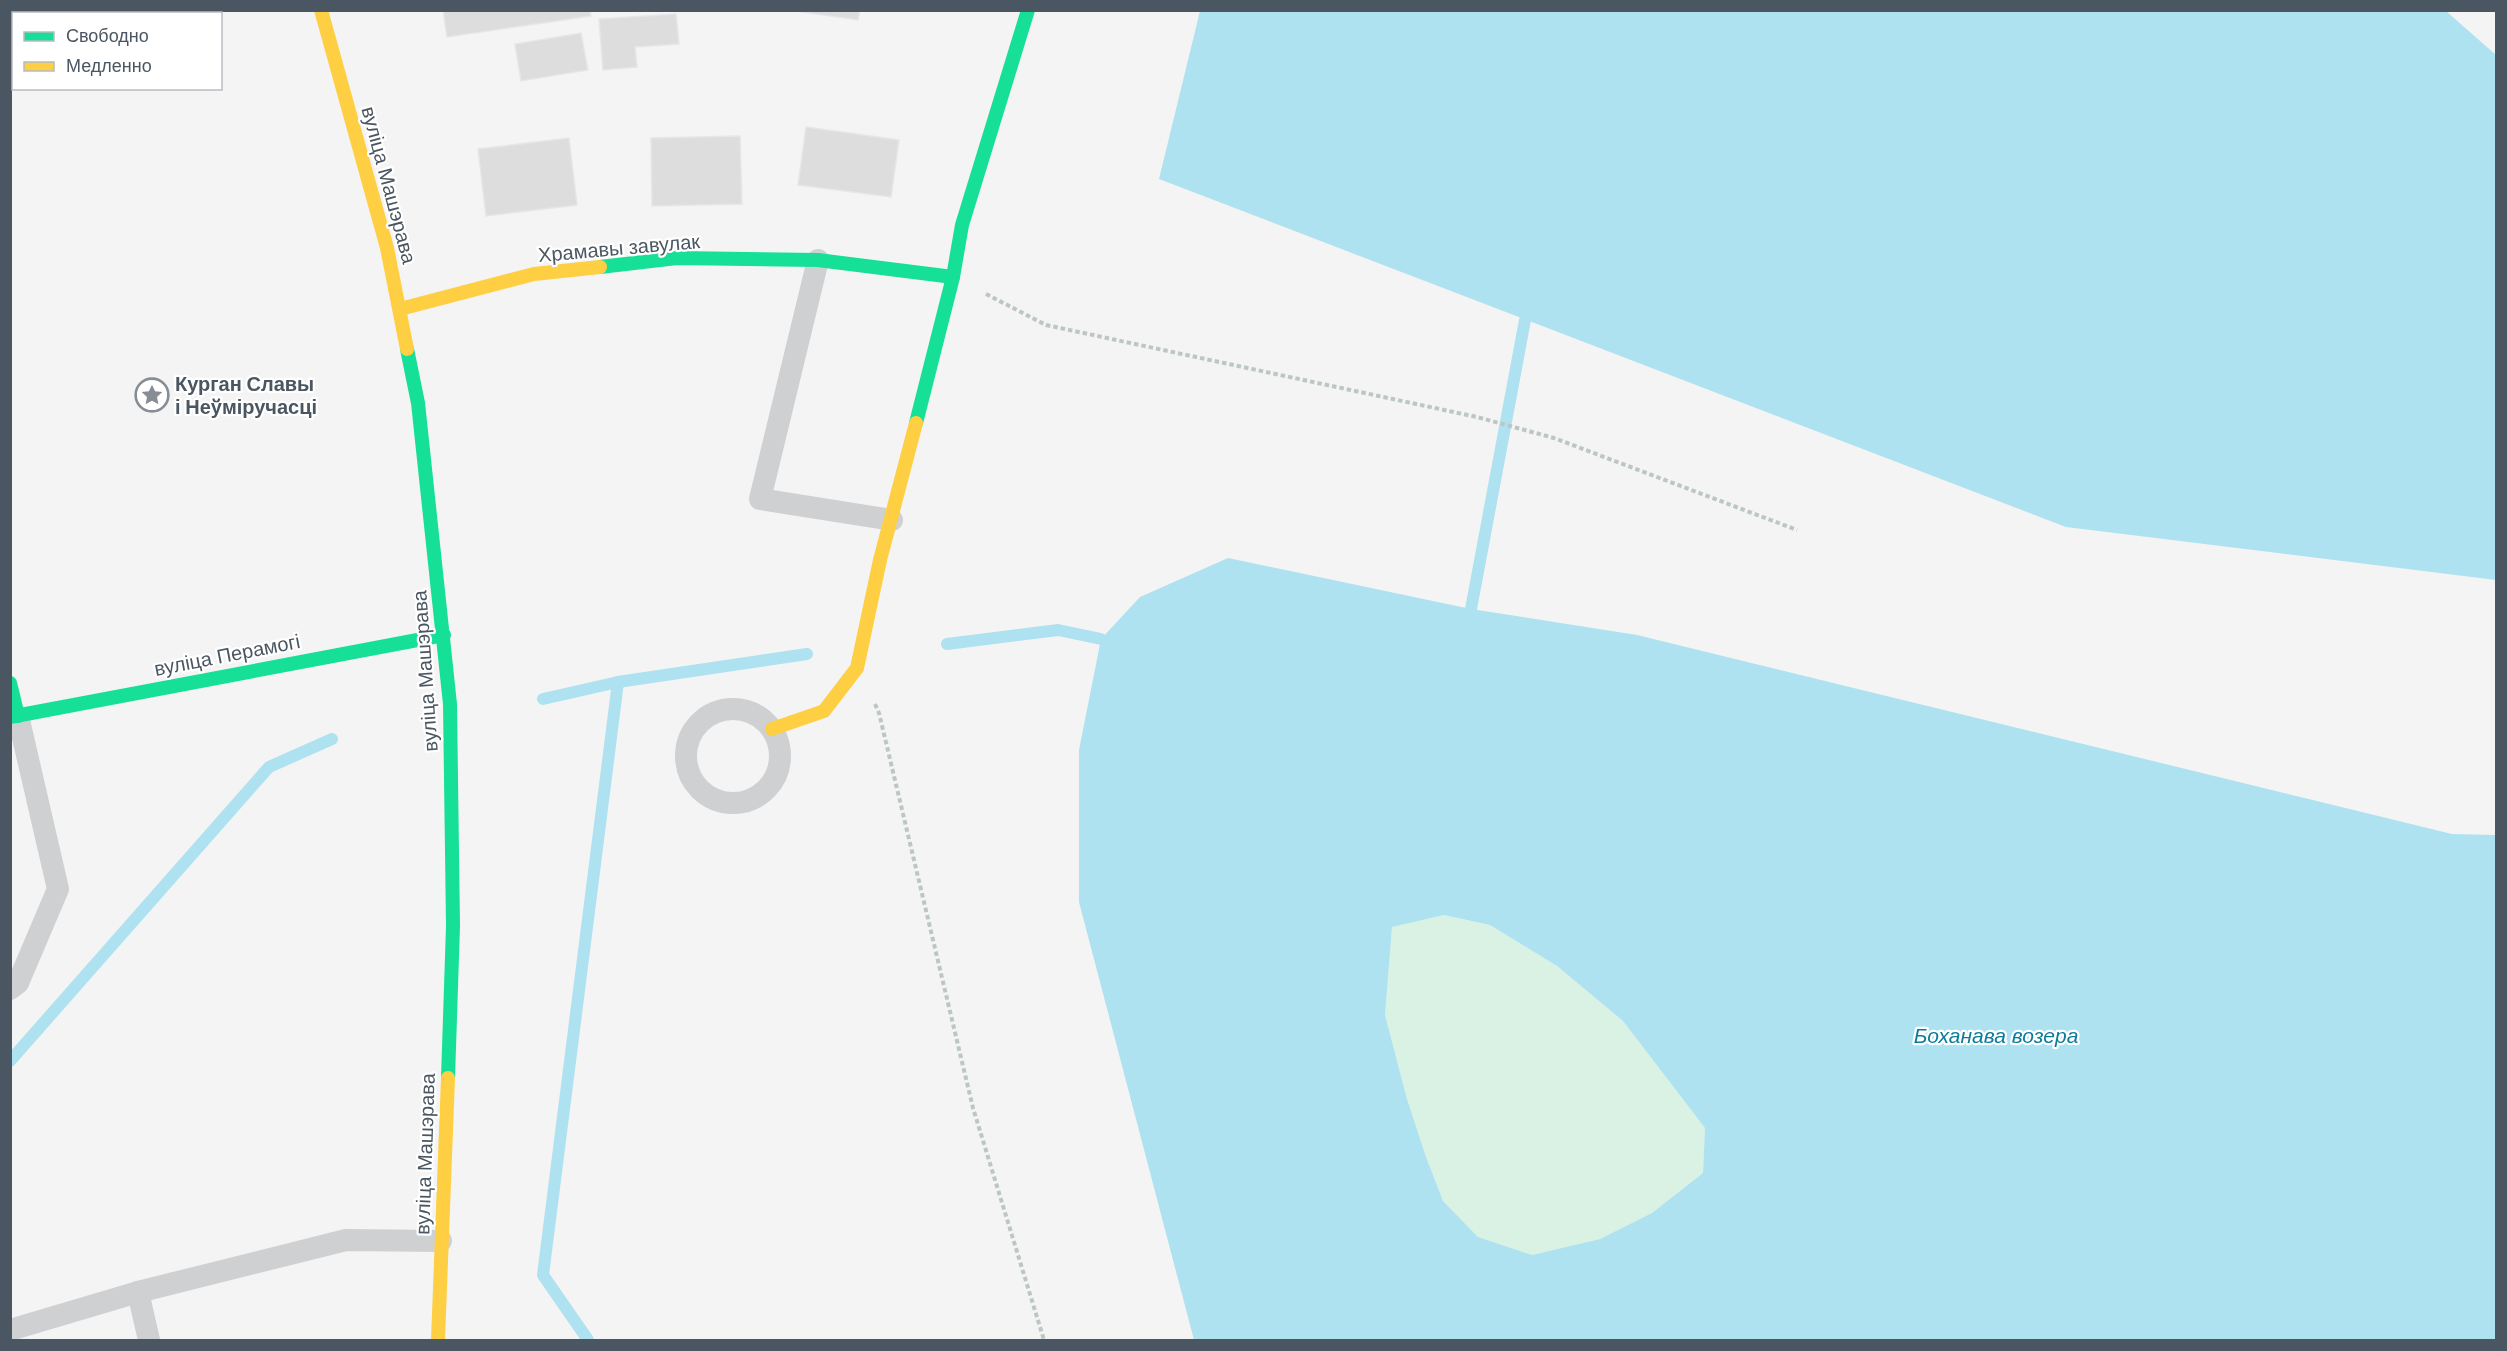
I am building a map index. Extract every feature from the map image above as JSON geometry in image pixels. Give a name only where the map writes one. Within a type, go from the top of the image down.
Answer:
[{"type":"street","name":"вуліца Машэрава","points":[[321,10],[387,248],[418,403],[450,704],[453,926],[438,1341]]},
{"type":"street","points":[[772,729],[824,711],[857,668],[880,560],[953,277],[962,225],[1028,10]]},
{"type":"street","name":"Храмавы завулак","points":[[400,309],[545,273],[677,258],[818,260],[953,277]]},
{"type":"street","name":"вуліца Перамогі","points":[[14,716],[364,649],[444,636]]},
{"type":"street","points":[[10,683],[14,716]]},
{"type":"lane","points":[[818,260],[759,499],[892,520]]},
{"type":"lane","points":[[740,709],[758,716],[772,729],[780,747],[780,766],[772,783],[759,796],[741,803],[724,802],[708,796],[695,784],[688,769],[686,752],[692,733],[704,719],[721,710],[740,709]]},
{"type":"lane","points":[[10,989],[18,983],[58,889],[14,716]]},
{"type":"lane","points":[[10,1330],[138,1292],[346,1240],[441,1241]]},
{"type":"lane","points":[[138,1292],[149,1341]]},
{"type":"path","points":[[953,277],[1046,325],[1477,417],[1554,438],[1797,530]]},
{"type":"path","points":[[857,668],[879,713],[973,1108],[1044,1341]]},
{"type":"green space","points":[[1444,915],[1490,925],[1557,966],[1623,1021],[1705,1128],[1703,1173],[1652,1213],[1600,1239],[1532,1255],[1478,1237],[1443,1201],[1407,1099],[1385,1015],[1392,927]]},
{"type":"water","points":[[1200,11],[2446,11],[2496,55],[2496,580],[2066,527],[1159,179]]},
{"type":"water","name":"Боханава возера","points":[[1228,558],[1471,609],[1637,635],[2452,834],[2496,835],[2496,1340],[1194,1340],[1079,902],[1079,750],[1101,639],[1140,597]],"holes":[[[1444,915],[1490,925],[1557,966],[1623,1021],[1705,1128],[1703,1173],[1652,1213],[1600,1239],[1532,1255],[1478,1237],[1443,1201],[1426,1157],[1407,1099],[1385,1015],[1392,927]]]},
{"type":"building","points":[[443,10],[590,10],[591,16],[447,37]]},
{"type":"building","points":[[789,10],[860,10],[858,20]]},
{"type":"building","points":[[676,14],[679,44],[635,47],[637,67],[603,70],[599,19]]},
{"type":"building","points":[[581,33],[588,70],[521,81],[515,44]]},
{"type":"building","points":[[806,127],[899,140],[891,197],[798,185]]},
{"type":"building","points":[[740,136],[742,204],[652,206],[651,138]]},
{"type":"building","points":[[569,138],[577,205],[486,216],[478,149]]},
{"type":"waterway","points":[[1471,609],[1525,320]]},
{"type":"waterway","points":[[947,644],[1058,630],[1101,639]]},
{"type":"waterway","points":[[543,699],[618,682],[807,654]]},
{"type":"waterway","points":[[588,1340],[543,1275],[618,682]]},
{"type":"waterway","points":[[10,1061],[269,767],[332,739]]},
{"type":"traffic: fast","points":[[916,423],[953,277],[962,225],[1028,10]]},
{"type":"traffic: fast","points":[[600,267],[677,258],[818,260],[953,277]]},
{"type":"traffic: fast","points":[[407,349],[418,403],[450,704],[453,926],[448,1078]]},
{"type":"traffic: fast","points":[[10,717],[444,635]]},
{"type":"traffic: fast","points":[[10,683],[18,716]]},
{"type":"traffic: slow","points":[[321,10],[387,248],[407,349]]},
{"type":"traffic: slow","points":[[400,309],[534,274],[600,267]]},
{"type":"traffic: slow","points":[[772,729],[824,711],[857,668],[880,560],[916,423]]},
{"type":"traffic: slow","points":[[438,1340],[448,1078]]},
{"type":"place","name":"Курган Славы і Неўміручасці","points":[[152,395]]}]
